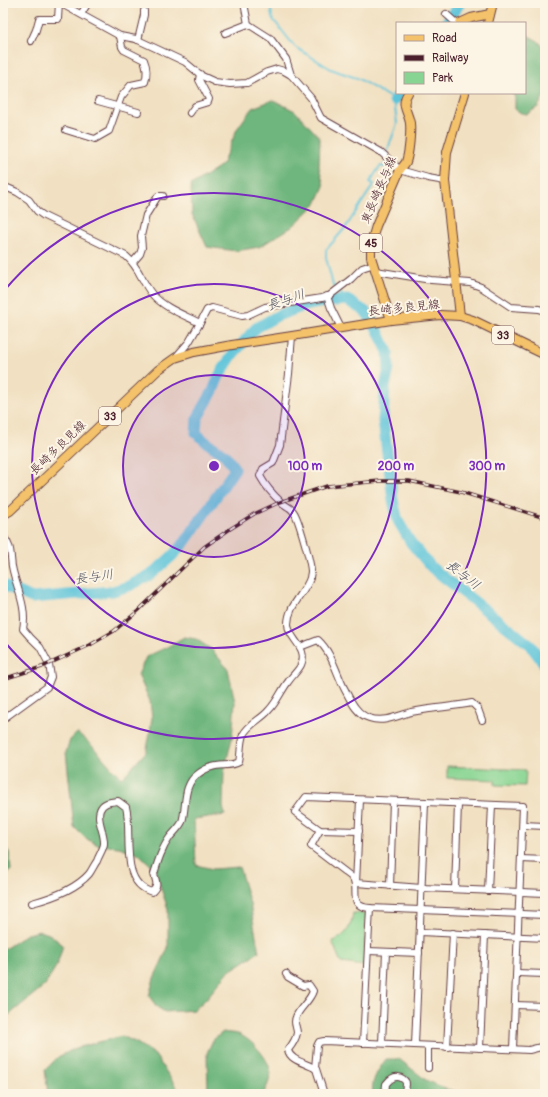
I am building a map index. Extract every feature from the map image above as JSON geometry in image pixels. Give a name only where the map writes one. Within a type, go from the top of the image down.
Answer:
[{"type":"main road","points":[[488,22],[492,3]]},
{"type":"main road","points":[[462,22],[471,18],[490,14]]},
{"type":"main road","name":"東長崎長与線","points":[[387,320],[375,267],[371,257],[371,243],[376,226],[400,170],[406,162],[410,122],[405,111],[404,102],[408,94]]},
{"type":"main road","points":[[460,316],[445,181],[447,152],[465,94]]},
{"type":"main road","name":"長崎多良見線","points":[[3,515],[21,500],[158,370],[175,358],[194,352],[232,344],[292,336],[387,320],[440,315],[460,316],[473,320],[545,355]]},
{"type":"street","points":[[31,41],[39,19],[58,19],[60,3],[120,36],[138,40],[185,62],[200,74],[215,82],[230,84],[247,83],[267,72],[277,69],[291,75]]},
{"type":"street","points":[[81,14],[88,3]]},
{"type":"street","points":[[244,3],[248,24],[270,38],[286,59],[291,75],[311,98],[321,118],[381,152],[400,170],[445,181]]},
{"type":"street","points":[[138,40],[144,11]]},
{"type":"street","points":[[446,14],[455,22]]},
{"type":"street","points":[[225,33],[248,24]]},
{"type":"street","points":[[66,130],[95,138],[109,130],[120,97],[131,86],[145,82],[146,77],[144,60],[124,50],[120,36]]},
{"type":"street","points":[[190,113],[195,106],[208,102],[209,100],[199,80],[200,74]]},
{"type":"street","points":[[98,101],[138,112]]},
{"type":"street","points":[[3,186],[17,192],[29,200],[37,211],[44,216],[126,256],[133,262],[152,293],[161,302],[200,322]]},
{"type":"street","points":[[133,262],[140,254],[142,248],[141,236],[146,215],[158,196],[163,196]]},
{"type":"street","points":[[175,358],[189,342],[207,310],[212,308],[242,316],[248,315],[264,307],[328,296],[351,279],[362,268],[375,267],[431,280],[470,283],[481,287],[511,307],[539,309],[545,311]]},
{"type":"street","points":[[328,296],[341,328]]},
{"type":"street","points":[[32,903],[55,896],[67,890],[90,874],[104,843],[99,815],[100,810],[106,803],[111,801],[118,801],[126,807],[132,873],[140,886],[145,890],[152,892],[156,888],[157,883],[154,874],[158,860],[170,837],[180,826],[186,796],[191,781],[200,773],[213,766],[232,765],[239,762],[243,736],[251,724],[269,711],[300,665],[302,656],[300,647],[288,626],[289,614],[309,580],[311,572],[310,563],[294,511],[280,502],[266,487],[260,476],[263,469],[273,462],[280,445],[292,336]]},
{"type":"street","points":[[3,536],[8,542],[12,554],[12,569],[24,610],[25,619],[23,629],[40,647],[49,664],[51,677],[47,687],[3,719]]},
{"type":"street","points":[[300,647],[318,640],[324,645],[351,702],[368,718],[380,720],[390,719],[410,713],[472,703],[478,709],[482,720]]},
{"type":"street","points":[[359,831],[320,830],[295,812],[306,797],[492,806],[523,806],[513,1050]]},
{"type":"street","points":[[360,800],[355,899],[361,906],[370,908],[545,916]]},
{"type":"street","points":[[390,886],[393,801]]},
{"type":"street","points":[[415,1045],[425,803]]},
{"type":"street","points":[[455,889],[458,804]]},
{"type":"street","points":[[488,891],[492,806]]},
{"type":"street","points":[[522,825],[545,826]]},
{"type":"street","points":[[320,830],[311,846],[353,878],[356,883]]},
{"type":"street","points":[[521,859],[545,860]]},
{"type":"street","points":[[356,883],[422,888],[545,893]]},
{"type":"street","points":[[363,1043],[370,908]]},
{"type":"street","points":[[420,932],[545,938]]},
{"type":"street","points":[[447,1046],[453,933]]},
{"type":"street","points":[[480,1048],[485,935]]},
{"type":"street","points":[[368,951],[419,953]]},
{"type":"street","points":[[382,1043],[386,952]]},
{"type":"street","points":[[517,972],[545,974]]},
{"type":"street","points":[[286,974],[288,977],[303,986],[309,985],[313,991],[308,1001],[294,1020],[297,1032],[294,1041],[288,1050],[289,1055],[315,1068]]},
{"type":"street","points":[[515,1005],[545,1006]]},
{"type":"street","points":[[324,1094],[315,1068],[317,1046],[319,1042],[382,1043],[513,1050],[529,1050],[545,1046]]},
{"type":"street","points":[[428,1046],[428,1068]]},
{"type":"street","points":[[386,1094],[386,1084],[391,1079],[397,1077],[401,1077],[405,1081],[406,1085],[404,1094]]},
{"type":"green space","points":[[526,35],[538,41],[545,49],[545,94],[538,107],[527,114],[521,113],[515,109],[515,97],[513,94],[526,94]]},
{"type":"green space","points":[[273,100],[295,111],[320,138],[319,167],[324,186],[316,204],[292,227],[259,247],[236,251],[207,247],[192,214],[191,185],[222,165],[237,129],[252,108]]},
{"type":"green space","points":[[184,637],[196,639],[212,650],[228,669],[235,702],[232,738],[224,772],[223,807],[225,815],[194,819],[196,865],[213,869],[239,867],[250,904],[259,952],[228,972],[206,999],[194,1010],[165,1012],[157,1007],[149,996],[154,978],[168,948],[168,909],[154,868],[139,854],[119,847],[98,845],[85,838],[74,827],[66,752],[70,740],[77,733],[89,743],[122,778],[146,752],[149,739],[152,718],[150,701],[138,675],[146,657]]},
{"type":"green space","points":[[447,766],[526,770],[525,786],[495,785],[495,780],[447,778]]},
{"type":"green space","points":[[3,845],[9,852],[11,870],[3,879]]},
{"type":"green space","points":[[353,913],[366,914],[364,966],[341,963],[332,941],[341,937],[347,931],[351,923]]},
{"type":"green space","points":[[40,931],[49,934],[63,945],[57,965],[45,985],[3,1020],[3,948],[6,948],[27,934]]},
{"type":"green space","points":[[223,1032],[243,1036],[263,1055],[269,1066],[270,1077],[263,1094],[208,1094],[207,1053],[213,1040]]},
{"type":"green space","points":[[122,1036],[137,1043],[155,1055],[181,1094],[48,1094],[45,1070],[58,1057],[76,1048]]},
{"type":"green space","points":[[386,1059],[399,1059],[426,1080],[446,1089],[467,1094],[373,1094],[372,1089],[374,1080]]},
{"type":"waterway","points":[[273,3],[271,10],[272,18],[295,47],[331,69],[359,79],[394,100],[397,124],[386,154]]},
{"type":"waterway","points":[[447,22],[460,3]]},
{"type":"waterway","points":[[394,100],[399,94]]},
{"type":"waterway","points":[[347,300],[333,285],[326,258],[326,250],[346,227],[374,184],[370,182],[380,166],[384,167],[387,160]]},
{"type":"waterway","name":"長与川","points":[[3,585],[32,598],[113,591],[129,586],[152,574],[185,542],[235,469],[225,455],[196,433],[197,419],[213,391],[219,376],[233,354],[256,328],[277,316],[301,307],[324,302],[347,300],[366,312],[377,329],[388,352],[389,368],[385,387],[383,421],[393,500],[398,521],[411,543],[432,568],[530,645],[545,665]]},
{"type":"railway","points":[[3,679],[42,667],[90,645],[114,631],[138,611],[204,547],[230,529],[254,514],[280,502],[327,486],[380,481],[409,481],[461,492],[545,518]]}]
